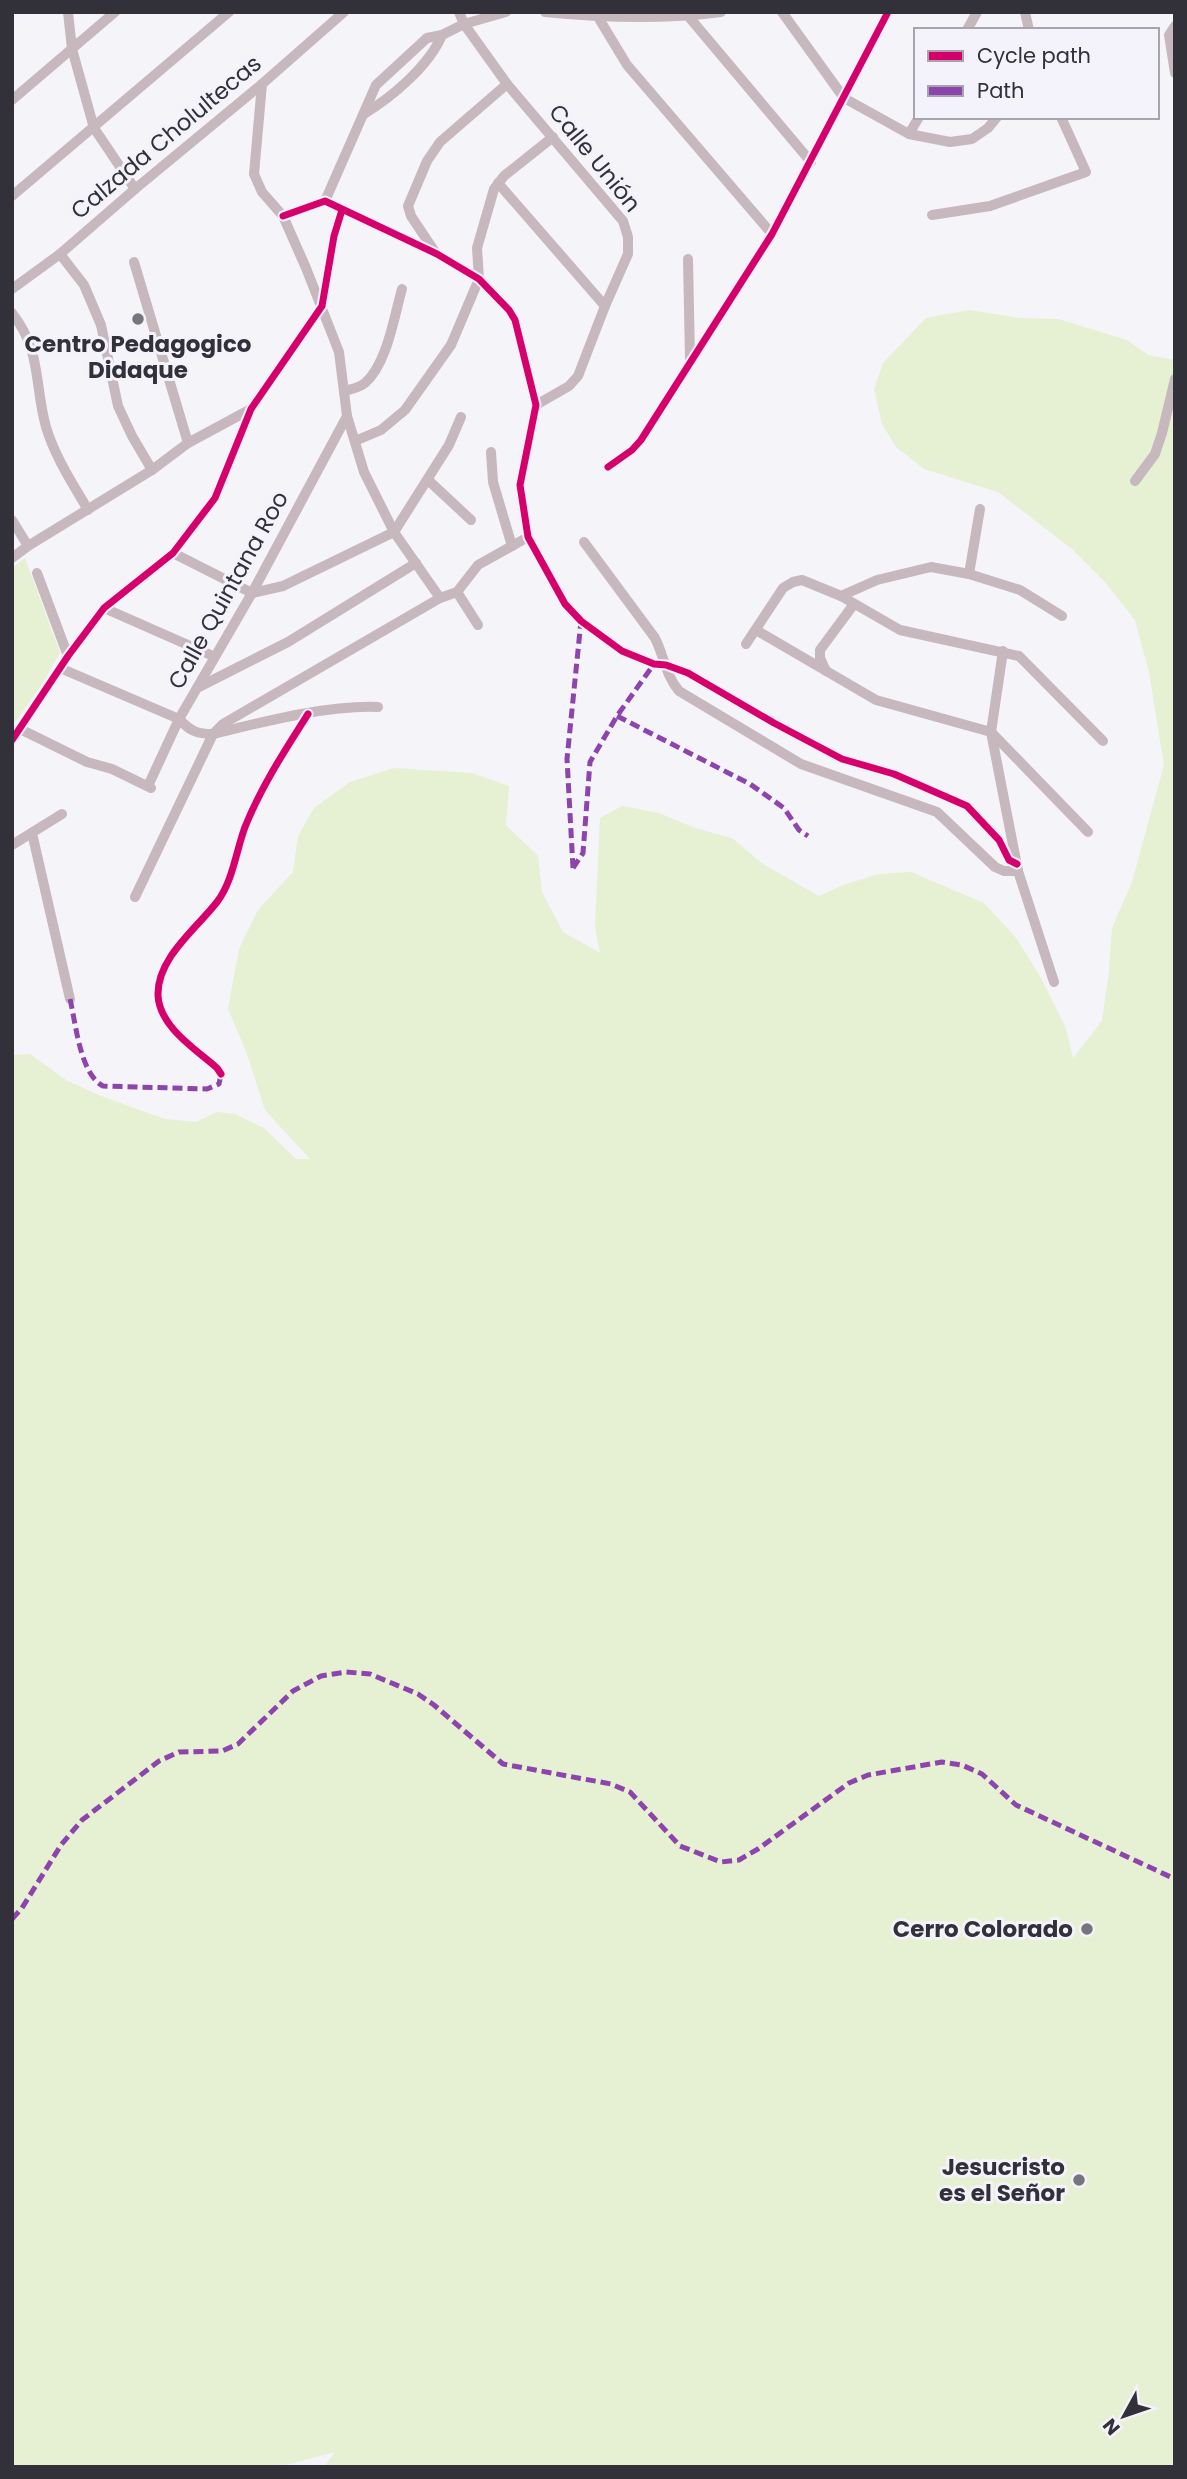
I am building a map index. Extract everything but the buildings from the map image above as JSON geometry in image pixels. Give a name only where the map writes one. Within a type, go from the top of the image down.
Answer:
[{"type":"street","points":[[68,12],[72,48],[94,128],[135,189]]},
{"type":"street","points":[[12,100],[115,12]]},
{"type":"street","points":[[12,196],[229,12]]},
{"type":"street","name":"Calle Unión","points":[[459,12],[464,24],[507,84],[623,221],[626,229],[628,254],[575,382],[536,405]]},
{"type":"street","points":[[283,216],[325,201],[376,85],[427,38],[506,12]]},
{"type":"street","points":[[545,12],[598,18],[721,12]]},
{"type":"street","points":[[782,12],[844,98],[909,134],[950,142],[972,139],[995,119]]},
{"type":"street","points":[[608,467],[636,446],[772,234],[888,12]]},
{"type":"street","points":[[968,28],[977,12]]},
{"type":"street","name":"Calzada Cholultecas","points":[[12,289],[60,254],[262,84],[339,14]]},
{"type":"street","points":[[689,14],[811,162]]},
{"type":"street","points":[[598,18],[627,65],[772,234]]},
{"type":"street","points":[[1172,30],[1175,73]]},
{"type":"street","points":[[362,115],[386,101],[436,50],[442,35]]},
{"type":"street","points":[[262,84],[254,173],[261,192],[283,216],[339,352],[347,416],[364,472],[394,532],[440,598]]},
{"type":"street","points":[[437,254],[411,216],[408,206],[427,161],[440,142],[507,84]]},
{"type":"street","points":[[909,134],[918,119]]},
{"type":"street","points":[[932,215],[990,206],[1086,172],[1062,119]]},
{"type":"street","points":[[355,441],[381,430],[405,410],[451,345],[480,279],[477,248],[494,189],[553,137]]},
{"type":"street","points":[[498,183],[605,306]]},
{"type":"street","points":[[325,201],[437,254],[480,279],[509,310],[515,320],[536,405],[520,485],[528,537],[565,604],[581,621],[622,652],[688,673],[842,758],[894,774],[967,806],[999,840],[1009,860],[1018,868]]},
{"type":"street","points":[[12,740],[104,608],[173,553],[215,498],[251,409],[322,306],[334,236],[342,210]]},
{"type":"street","points":[[60,254],[84,285],[101,325],[118,406],[152,470]]},
{"type":"street","points":[[688,259],[690,359]]},
{"type":"street","points":[[134,262],[188,443]]},
{"type":"street","points":[[344,391],[362,385],[381,361],[402,289]]},
{"type":"street","points":[[12,313],[31,346],[41,405],[52,443],[88,510]]},
{"type":"street","points":[[1135,481],[1155,454],[1175,379]]},
{"type":"street","points":[[12,558],[28,545],[152,470],[188,443],[251,409]]},
{"type":"street","name":"Calle Quintana Roo","points":[[20,729],[87,762],[112,769],[151,787],[179,719],[252,593],[347,416]]},
{"type":"street","points":[[173,553],[252,593],[284,586],[394,532],[456,432],[461,416]]},
{"type":"street","points":[[491,452],[493,482],[512,546]]},
{"type":"street","points":[[428,480],[471,520]]},
{"type":"street","points":[[969,574],[979,509]]},
{"type":"street","points":[[12,520],[28,545]]},
{"type":"street","points":[[135,897],[213,734],[230,718],[440,598],[457,592],[472,570],[528,537]]},
{"type":"street","points":[[584,542],[655,638],[672,683],[680,691],[802,764],[937,812],[995,867],[1003,870],[1018,868]]},
{"type":"street","points":[[197,689],[288,642],[416,563]]},
{"type":"street","points":[[841,596],[877,580],[931,567],[969,574],[1020,590],[1062,615]]},
{"type":"street","points":[[37,573],[68,656]]},
{"type":"street","points":[[747,644],[783,587],[802,580],[841,596],[900,630],[1019,656],[1103,741]]},
{"type":"street","points":[[457,592],[478,625]]},
{"type":"street","points":[[828,674],[822,666],[820,650],[854,604]]},
{"type":"street","points":[[104,608],[214,656]]},
{"type":"street","points":[[756,630],[876,700],[991,732],[1088,832]]},
{"type":"street","points":[[1003,651],[991,732],[1018,868],[1054,982]]},
{"type":"street","points":[[60,668],[179,719],[195,733],[213,734],[270,720],[360,706],[378,707]]},
{"type":"street","points":[[221,1074],[171,1026],[161,1011],[158,996],[160,981],[176,947],[222,894],[246,825],[281,756],[308,714]]},
{"type":"street","points":[[766,741],[775,723]]},
{"type":"street","points":[[12,845],[62,814]]},
{"type":"street","points":[[32,833],[70,999]]},
{"type":"green space","points":[[969,310],[1019,318],[1058,319],[1127,340],[1148,355],[1175,360],[1175,2467],[324,2467],[335,2452],[279,2467],[12,2467],[12,1055],[30,1054],[66,1080],[165,1119],[196,1122],[217,1112],[235,1114],[264,1128],[296,1159],[310,1159],[265,1110],[246,1051],[228,1009],[239,949],[258,910],[293,872],[298,836],[314,808],[350,782],[394,768],[472,773],[509,786],[506,825],[538,856],[542,892],[563,932],[600,953],[595,927],[600,818],[622,806],[659,813],[695,828],[732,838],[763,864],[819,896],[879,874],[911,872],[984,903],[1017,939],[1042,980],[1065,1026],[1073,1058],[1102,1021],[1112,928],[1132,882],[1164,765],[1149,672],[1135,620],[1104,581],[1072,549],[998,492],[924,469],[896,447],[882,424],[874,389],[883,363],[926,318]]},
{"type":"green space","points":[[25,558],[60,653],[41,686],[12,726],[12,568]]},
{"type":"marked path","points":[[573,868],[567,759],[581,621]]},
{"type":"marked path","points":[[573,868],[583,853],[590,762],[617,716],[654,664]]},
{"type":"marked path","points":[[617,716],[750,784],[784,808],[799,830],[808,836]]},
{"type":"marked path","points":[[70,999],[84,1060],[95,1080],[103,1086],[207,1089],[219,1084],[221,1074]]},
{"type":"marked path","points":[[12,1919],[22,1908],[61,1845],[82,1820],[159,1761],[179,1752],[222,1751],[238,1744],[293,1691],[321,1676],[346,1672],[370,1674],[418,1694],[503,1764],[611,1784],[630,1792],[680,1846],[721,1862],[739,1860],[758,1849],[849,1783],[868,1775],[942,1762],[962,1765],[982,1774],[1016,1805],[1175,1879]]},
{"type":"cycle path","points":[[608,467],[641,440],[772,234],[888,12]]},
{"type":"cycle path","points":[[283,216],[325,201],[437,254],[479,279],[509,310],[515,320],[536,405],[520,485],[528,537],[565,604],[581,621],[622,651],[654,664],[666,665],[688,673],[842,759],[894,774],[967,806],[999,840],[1009,860],[1017,864]]},
{"type":"cycle path","points":[[12,740],[104,608],[173,553],[215,498],[251,409],[322,306],[334,236],[342,210]]},
{"type":"cycle path","points":[[221,1074],[180,1037],[165,1017],[160,1007],[159,981],[171,956],[222,894],[231,875],[251,812],[308,714]]},
{"type":"place","name":"Centro Pedagogico Didaque","points":[[138,319]]},
{"type":"place","name":"Cerro Colorado","points":[[1087,1929]]},
{"type":"place","name":"Jesucristo es el Señor","points":[[1079,2180]]}]
